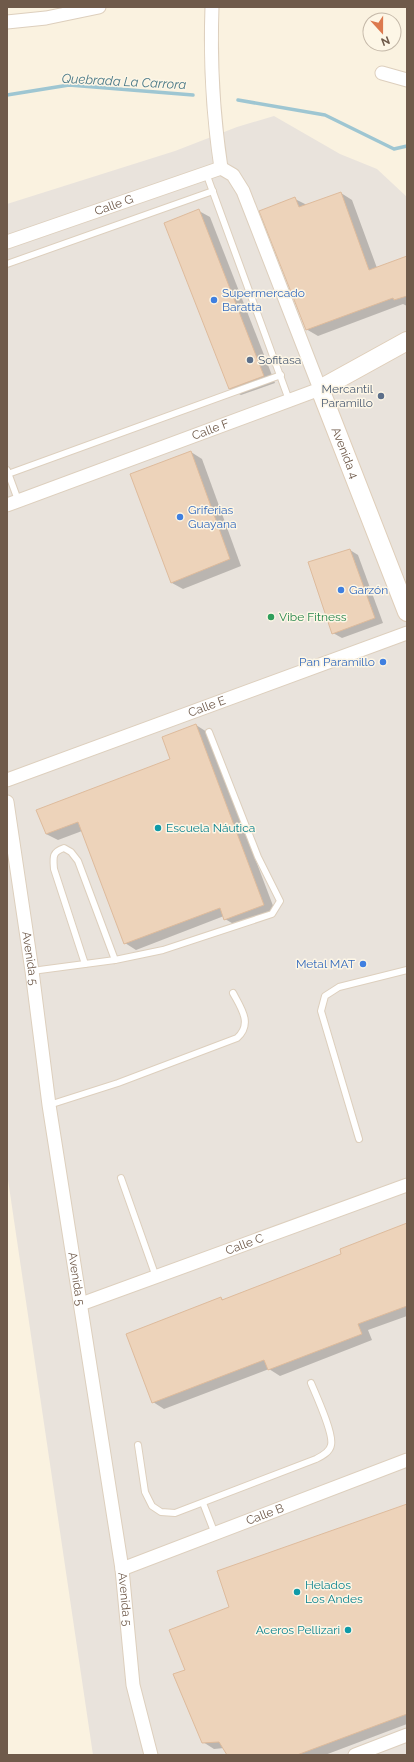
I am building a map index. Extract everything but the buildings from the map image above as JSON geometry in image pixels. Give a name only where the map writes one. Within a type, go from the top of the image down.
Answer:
[{"type":"main road","name":"Calle F","points":[[320,389],[407,341]]},
{"type":"main road","name":"Avenida 4","points":[[320,389],[407,612]]},
{"type":"street","points":[[7,22],[46,18],[99,7]]},
{"type":"street","points":[[212,7],[211,35],[215,129],[221,168]]},
{"type":"street","points":[[382,73],[407,80]]},
{"type":"street","name":"Calle G","points":[[7,242],[221,168]]},
{"type":"street","name":"Avenida 4","points":[[221,168],[233,175],[243,191],[320,389]]},
{"type":"street","name":"Calle F","points":[[13,502],[320,389]]},
{"type":"street","name":"Calle E","points":[[7,780],[407,633]]},
{"type":"street","name":"Avenida 5","points":[[7,802],[32,971],[49,1105],[122,1569],[133,1684],[151,1755]]},
{"type":"street","name":"Calle C","points":[[81,1304],[407,1185]]},
{"type":"street","name":"Calle B","points":[[122,1569],[407,1460]]},
{"type":"street","points":[[355,1755],[407,1735]]},
{"type":"lane","points":[[206,173],[289,400]]},
{"type":"lane","points":[[7,264],[213,191]]},
{"type":"lane","points":[[13,502],[8,472],[281,375]]},
{"type":"lane","points":[[32,971],[115,960],[163,950],[272,914],[280,901],[258,857],[209,732]]},
{"type":"lane","points":[[85,964],[54,869],[53,855],[56,851],[64,848],[72,852],[78,861],[115,960]]},
{"type":"lane","points":[[359,1139],[321,1011],[325,996],[339,987],[407,970]]},
{"type":"lane","points":[[49,1105],[118,1083],[237,1038],[243,1033],[246,1020],[243,1010],[232,993]]},
{"type":"lane","points":[[121,1178],[156,1277]]},
{"type":"lane","points":[[138,1445],[145,1492],[152,1506],[161,1512],[175,1513],[203,1503],[326,1454],[332,1445],[331,1436],[311,1383]]},
{"type":"lane","points":[[203,1503],[215,1534]]},
{"type":"shaded area","points":[[274,116],[340,154],[377,169],[407,197],[407,1755],[93,1755],[7,1173],[7,204],[175,151],[237,127]]},
{"type":"waterway","name":"Quebrada La Carrora","points":[[7,95],[69,85],[193,95]]},
{"type":"waterway","name":"Quebrada La Carrora","points":[[238,100],[325,115],[394,149],[407,146]]},
{"type":"place","name":"Supermercado Baratta","points":[[214,300]]},
{"type":"place","name":"Sofitasa","points":[[250,360]]},
{"type":"place","name":"Mercantil Paramillo","points":[[381,396]]},
{"type":"place","name":"Griferias Guayana","points":[[180,517]]},
{"type":"place","name":"Garzón","points":[[341,590]]},
{"type":"place","name":"Vibe Fitness","points":[[271,617]]},
{"type":"place","name":"Pan Paramillo","points":[[383,662]]},
{"type":"place","name":"Escuela Náutica","points":[[158,828]]},
{"type":"place","name":"Metal MAT","points":[[363,964]]},
{"type":"place","name":"Helados Los Andes","points":[[297,1592]]},
{"type":"place","name":"Aceros Pellizari","points":[[348,1630]]}]
